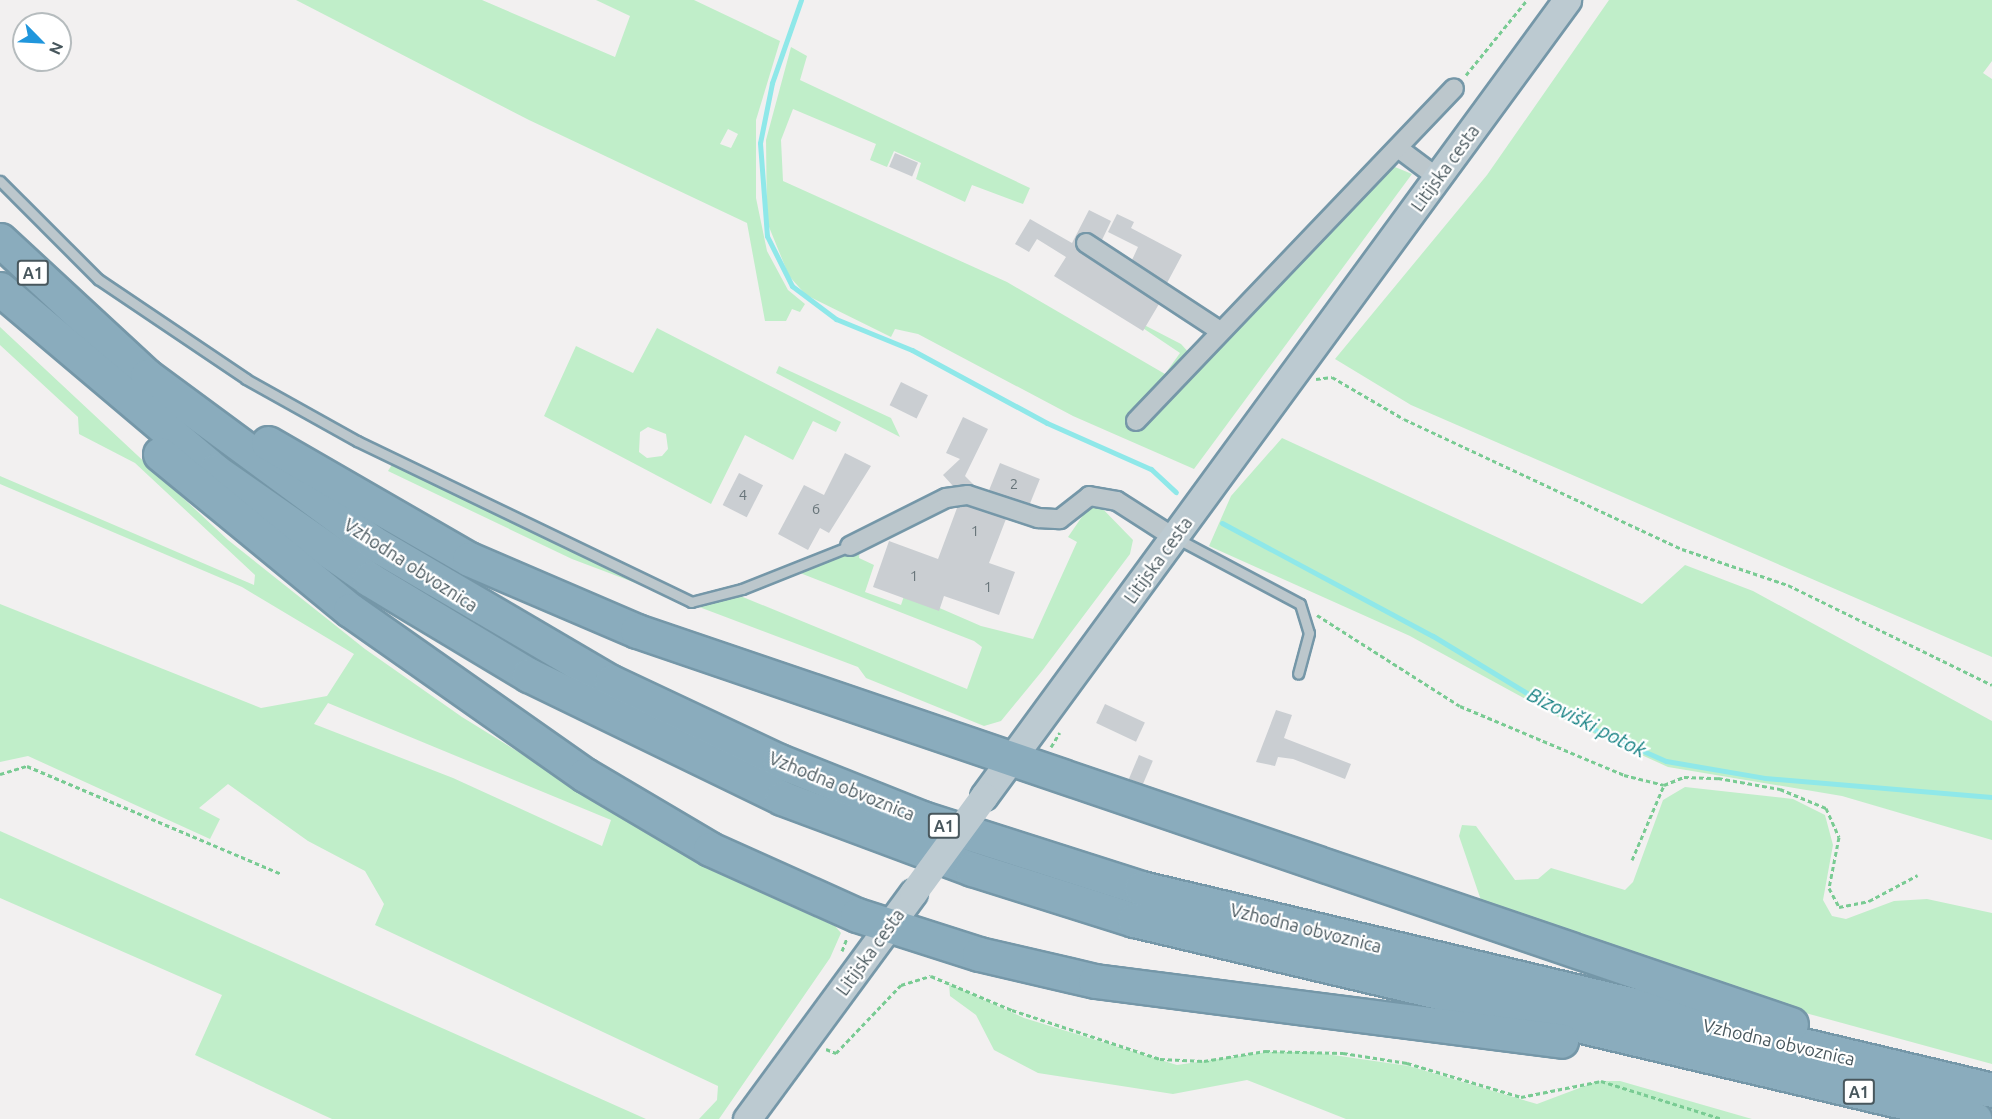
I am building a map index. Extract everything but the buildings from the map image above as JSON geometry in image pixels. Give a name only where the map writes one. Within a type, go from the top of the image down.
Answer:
[{"type":"highway","name":"Vzhodna obvoznica","points":[[0,240],[66,306],[220,434],[450,592],[611,682],[790,766],[922,818],[1141,888],[1992,1090]]},
{"type":"highway","name":"Vzhodna obvoznica","points":[[0,289],[48,334],[215,471],[369,579],[550,686],[782,798],[972,869],[1134,920],[1975,1119]]},
{"type":"highway","points":[[66,306],[118,332],[309,470],[469,559],[637,631],[1740,1009],[1891,1050],[1940,1077]]},
{"type":"highway","points":[[48,334],[70,376],[202,491],[350,610],[506,722],[710,849],[889,926],[1095,981],[1574,1043],[1702,1072],[1743,1065]]},
{"type":"main road","name":"Litijska cesta","points":[[747,1119],[1567,0]]},
{"type":"street","points":[[1136,421],[1454,88]]},
{"type":"street","points":[[1398,148],[1438,178]]},
{"type":"street","points":[[1086,243],[1220,331]]},
{"type":"street","points":[[850,546],[946,498],[968,495],[1038,518],[1060,519],[1089,496],[1117,501],[1173,537]]},
{"type":"lane","points":[[0,181],[98,279],[246,379],[357,441],[691,602],[742,589],[850,546]]},
{"type":"lane","points":[[1173,537],[1300,604],[1309,633],[1298,674]]},
{"type":"path","points":[[1454,88],[1527,0]]},
{"type":"path","points":[[1283,388],[1332,377],[1404,419],[1682,549],[1788,585],[1992,685]]},
{"type":"path","points":[[1300,604],[1460,706],[1624,775],[1664,785],[1684,777],[1718,778],[1780,789],[1826,808],[1839,837],[1829,888],[1839,907],[1869,901],[1918,875]]},
{"type":"path","points":[[0,774],[27,766],[282,874]]},
{"type":"path","points":[[1632,860],[1664,785]]},
{"type":"path","points":[[826,1049],[836,1053],[901,985],[931,976],[1012,1010],[1160,1059],[1204,1062],[1276,1050],[1352,1054],[1407,1063],[1521,1097],[1601,1081],[1722,1119]]},
{"type":"green space","points":[[296,0],[482,0],[615,57],[630,16],[596,0],[694,0],[780,41],[756,120],[756,198],[767,251],[788,290],[805,304],[800,312],[792,309],[786,321],[765,321],[747,223],[529,120]],"holes":[[[728,129],[738,134],[731,148],[720,144]]]},
{"type":"green space","points":[[1609,0],[1992,0],[1992,61],[1983,73],[1992,79],[1992,657],[1411,405],[1335,359],[1487,175]]},
{"type":"green space","points":[[791,47],[807,56],[800,80],[1030,188],[1023,204],[972,185],[965,202],[916,179],[921,163],[894,151],[887,167],[870,160],[876,144],[793,109],[781,140],[783,181],[1007,282],[1165,374],[1180,353],[1119,312],[1181,344],[1191,355],[1125,424],[1137,431],[1386,172],[1395,167],[1412,174],[1194,469],[1073,416],[918,334],[895,329],[891,337],[806,295],[789,276],[767,222],[766,140]]},
{"type":"green space","points":[[0,327],[228,540],[365,649],[462,717],[691,859],[835,926],[841,933],[830,958],[719,1119],[699,1119],[717,1100],[718,1086],[375,925],[384,904],[365,871],[308,841],[228,784],[199,808],[220,819],[210,839],[28,756],[0,762],[0,604],[261,708],[327,696],[354,654],[242,587],[0,484],[0,476],[254,585],[255,575],[135,463],[79,434],[78,417],[0,345]],"holes":[[[328,703],[611,820],[602,846],[453,778],[314,724]]]},
{"type":"green space","points":[[657,328],[841,422],[836,432],[813,421],[793,460],[745,435],[711,504],[544,416],[576,346],[633,373]],"holes":[[[648,427],[666,434],[668,449],[662,456],[647,458],[639,452],[640,432]]]},
{"type":"green space","points":[[779,366],[891,418],[900,437],[776,373]]},
{"type":"green space","points":[[1282,438],[1642,604],[1685,565],[1753,591],[1992,721],[1992,840],[1842,796],[1668,767],[1562,719],[1410,636],[1209,546],[1231,496]]},
{"type":"green space","points":[[393,463],[660,586],[696,599],[738,595],[967,689],[982,647],[974,641],[800,573],[860,548],[859,558],[874,565],[865,592],[901,605],[905,593],[981,626],[1033,639],[1077,542],[1068,537],[1090,505],[1098,504],[1133,540],[1130,554],[1042,671],[1001,721],[984,726],[866,678],[858,667],[572,559],[388,471]]},
{"type":"green space","points":[[1685,787],[1793,799],[1825,815],[1833,845],[1823,900],[1832,916],[1846,919],[1894,901],[1927,899],[1992,913],[1992,1064],[1780,1006],[1484,909],[1459,836],[1462,825],[1476,826],[1515,880],[1538,879],[1551,868],[1625,890],[1633,882],[1663,800]]},
{"type":"green space","points":[[0,831],[646,1119],[332,1119],[195,1055],[222,995],[0,898]]},
{"type":"green space","points":[[949,984],[1024,1018],[1177,1065],[1268,1052],[1312,1052],[1409,1066],[1537,1104],[1598,1081],[1620,1081],[1752,1119],[1346,1119],[1247,1080],[1173,1094],[1038,1073],[994,1050],[976,1015],[950,996]]},
{"type":"waterway","points":[[801,0],[772,83],[760,143],[767,236],[792,286],[836,319],[912,350],[1047,423],[1151,469],[1176,492]]},
{"type":"waterway","name":"Bizoviški potok","points":[[1222,523],[1433,636],[1568,718],[1666,761],[1765,778],[1992,797]]}]
